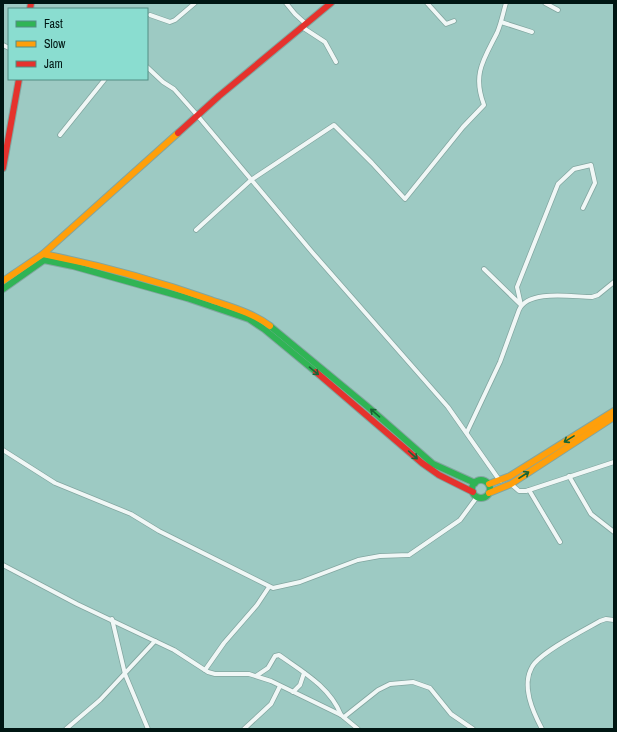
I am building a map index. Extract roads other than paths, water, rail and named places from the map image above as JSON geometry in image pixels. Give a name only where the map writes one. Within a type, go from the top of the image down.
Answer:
[{"type":"street","points":[[150,15],[170,22],[175,20],[195,3]]},
{"type":"street","points":[[286,3],[304,25],[325,42],[336,62]]},
{"type":"street","points":[[3,281],[43,254],[198,115],[331,3]]},
{"type":"street","points":[[427,3],[446,24],[454,21]]},
{"type":"street","points":[[196,230],[251,180],[334,125],[404,198],[463,127],[484,105],[481,97],[480,72],[483,58],[497,33],[506,3]]},
{"type":"street","points":[[545,3],[558,10]]},
{"type":"street","points":[[501,22],[532,32]]},
{"type":"street","points":[[3,52],[6,47]]},
{"type":"street","points":[[148,68],[163,82],[174,89],[198,115],[312,252],[448,407],[500,481]]},
{"type":"street","points":[[3,168],[20,80]]},
{"type":"street","points":[[60,135],[104,80]]},
{"type":"street","points":[[521,305],[517,287],[558,184],[574,169],[591,165],[596,183],[583,208]]},
{"type":"street","points":[[43,254],[74,260],[188,292],[251,314],[267,324],[327,373],[433,464],[475,483]]},
{"type":"street","points":[[3,289],[44,260],[73,266],[187,298],[242,316],[264,329],[365,413],[422,464],[439,475],[484,498],[489,493],[511,484],[614,417]]},
{"type":"street","points":[[484,269],[521,305]]},
{"type":"street","points":[[467,432],[500,362],[521,305],[528,299],[539,296],[592,297],[604,292],[614,282]]},
{"type":"street","points":[[475,483],[481,480],[489,484],[500,481],[614,411]]},
{"type":"street","points":[[3,450],[52,481],[131,514],[158,531],[198,549],[269,587],[281,588],[372,556],[409,555],[460,520],[475,494],[475,483]]},
{"type":"street","points":[[511,484],[519,491],[529,490],[614,462]]},
{"type":"street","points":[[569,476],[591,514],[614,532]]},
{"type":"street","points":[[489,484],[489,493]]},
{"type":"street","points":[[529,490],[560,542]]},
{"type":"street","points":[[3,565],[77,604],[112,619],[178,652],[205,670],[216,674],[240,673],[256,676],[343,716],[358,729]]},
{"type":"street","points":[[205,670],[224,643],[257,605],[269,587]]},
{"type":"street","points":[[112,619],[125,674],[148,729]]},
{"type":"street","points":[[542,729],[529,698],[528,678],[532,666],[544,655],[600,621],[606,619],[614,620]]},
{"type":"street","points":[[66,729],[91,708],[155,641]]},
{"type":"street","points":[[256,676],[268,668],[275,656],[278,655],[319,684],[335,703],[343,716]]},
{"type":"street","points":[[293,692],[300,685],[304,673]]},
{"type":"street","points":[[343,716],[378,690],[390,684],[413,682],[428,686],[451,714],[473,729]]},
{"type":"street","points":[[244,729],[271,704],[280,686]]}]
